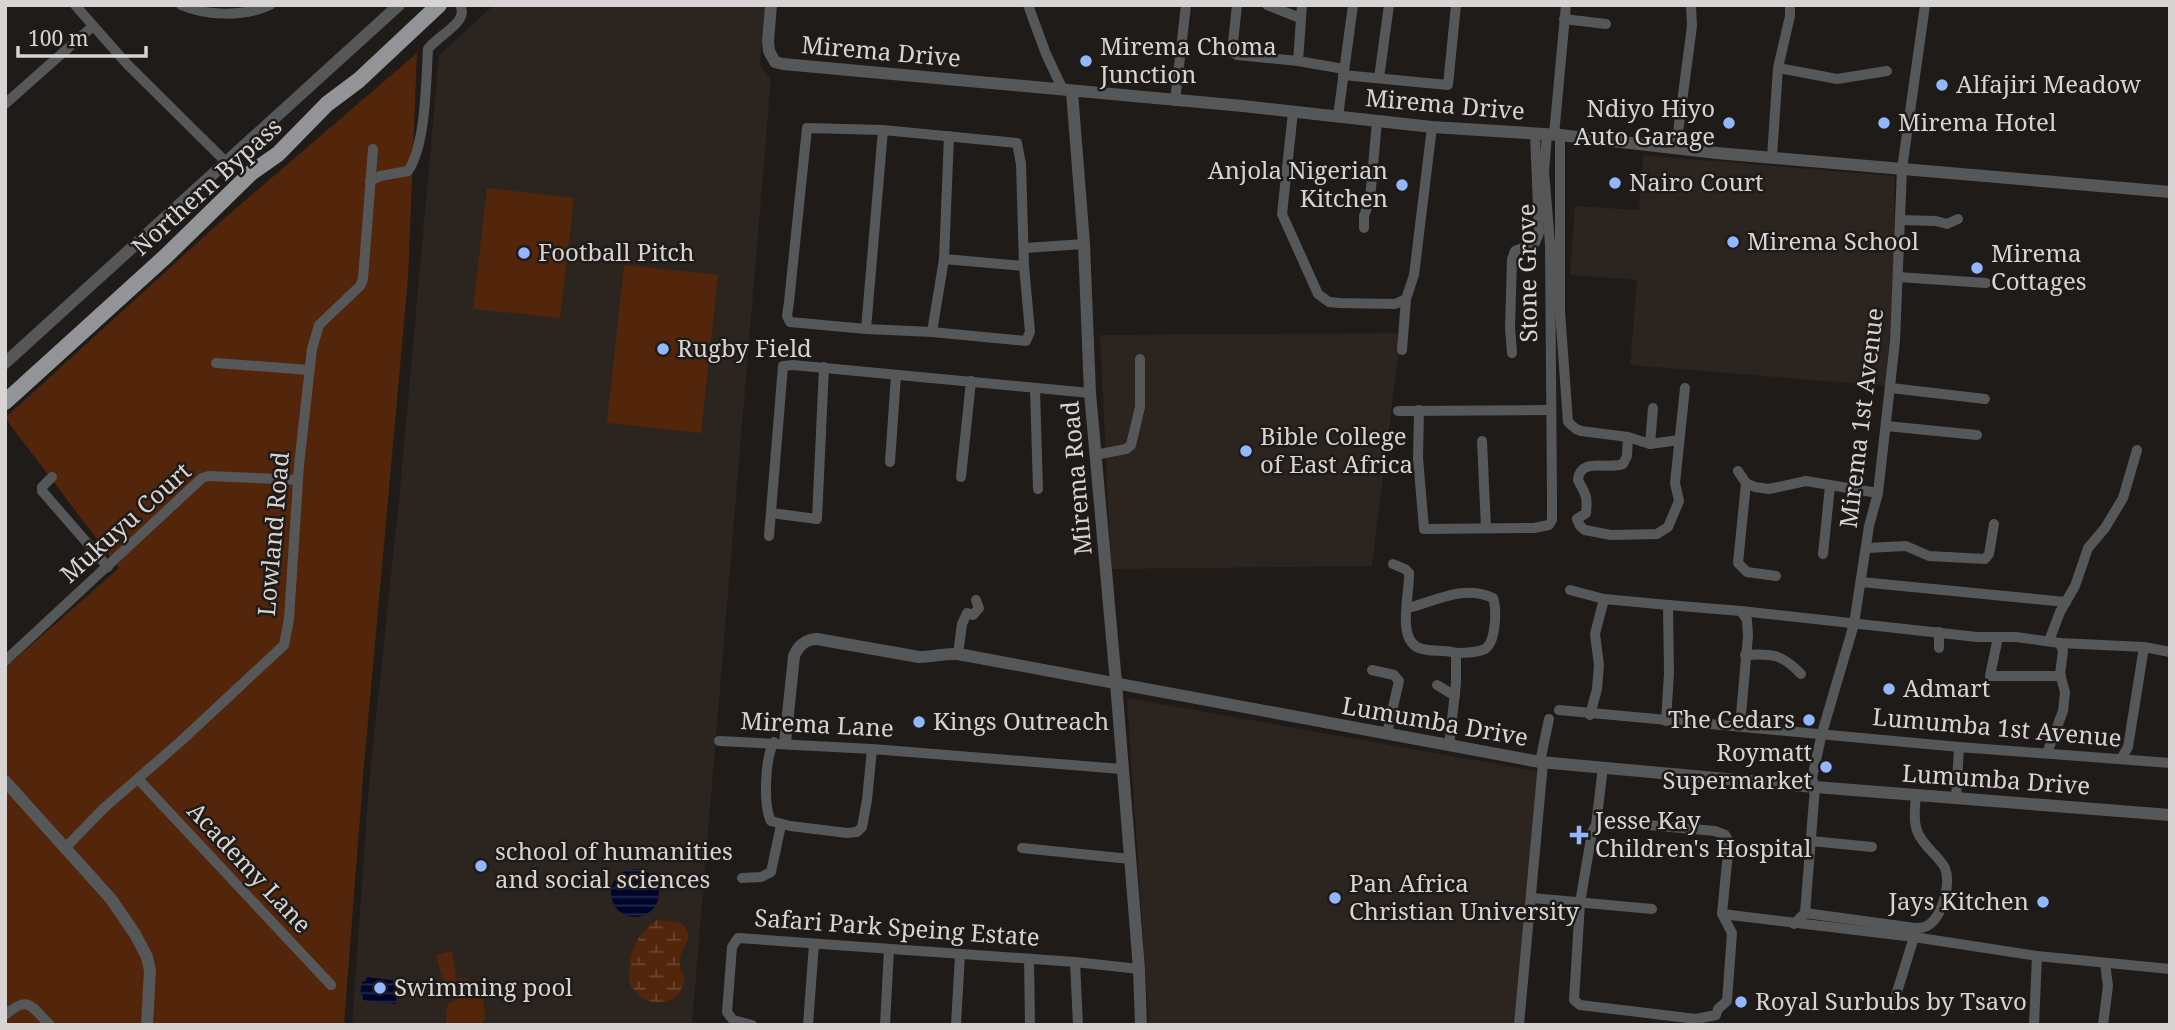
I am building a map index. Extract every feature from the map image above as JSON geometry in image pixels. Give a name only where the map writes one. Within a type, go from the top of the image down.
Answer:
[{"type":"main road","name":"Northern Bypass","points":[[5,402],[166,256],[251,173],[278,154],[327,104],[359,80],[439,5]]},
{"type":"street","points":[[75,5],[227,163]]},
{"type":"street","points":[[181,5],[202,12],[221,13],[257,10],[270,5]]},
{"type":"street","points":[[5,363],[399,5]]},
{"type":"street","points":[[370,181],[380,176],[408,171],[413,164],[422,125],[428,49],[434,40],[458,23],[464,15],[460,5]]},
{"type":"street","name":"Mirema Drive","points":[[772,5],[768,41],[769,51],[775,62],[1432,127],[1549,135],[1717,153],[2170,192]]},
{"type":"street","name":"Mirema Road","points":[[1027,5],[1046,54],[1068,91],[1084,244],[1090,393],[1116,683],[1141,1025]]},
{"type":"street","points":[[1175,101],[1186,5]]},
{"type":"street","points":[[1237,5],[1232,52],[1237,55],[1298,61],[1379,78],[1448,85],[1456,5]]},
{"type":"street","points":[[1267,5],[1300,18]]},
{"type":"street","points":[[1298,61],[1302,5]]},
{"type":"street","points":[[1338,116],[1353,5]]},
{"type":"street","points":[[1379,78],[1389,5]]},
{"type":"street","points":[[1512,354],[1512,259],[1515,251],[1535,243],[1539,233],[1566,5]]},
{"type":"street","points":[[1676,147],[1692,26],[1691,5]]},
{"type":"street","points":[[1772,157],[1778,68],[1790,5]]},
{"type":"street","name":"Mirema 1st Avenue","points":[[1805,913],[1815,788],[1812,778],[1853,624],[1869,526],[1878,493],[1891,388],[1902,169],[1925,5]]},
{"type":"street","points":[[1564,19],[1606,24]]},
{"type":"street","points":[[5,104],[93,26]]},
{"type":"street","points":[[1778,68],[1837,79],[1887,72]]},
{"type":"street","points":[[1293,112],[1282,214],[1318,294],[1329,302],[1340,303],[1395,304],[1406,299]]},
{"type":"street","points":[[1364,228],[1364,216],[1370,200],[1377,121]]},
{"type":"street","points":[[1402,350],[1406,299],[1414,275],[1432,127]]},
{"type":"street","points":[[806,129],[883,130],[949,136],[1013,141],[1018,145],[1030,332],[1026,341],[932,332],[793,324],[787,316],[806,129]]},
{"type":"street","points":[[866,329],[883,130]]},
{"type":"street","points":[[1549,135],[1566,417],[1576,429],[1628,436],[1650,444],[1679,440]]},
{"type":"street","name":"Stone Grove","points":[[1419,410],[1418,458],[1423,527],[1535,528],[1551,523],[1550,244],[1544,172],[1549,135]]},
{"type":"street","points":[[932,332],[944,259],[949,136]]},
{"type":"street","name":"Lowland Road","points":[[67,846],[104,808],[284,645],[289,619],[309,370],[320,325],[360,286],[363,279],[373,149]]},
{"type":"street","points":[[1900,220],[1936,220],[1947,224],[1958,219]]},
{"type":"street","points":[[1025,248],[1084,244]]},
{"type":"street","points":[[944,259],[1024,266]]},
{"type":"street","points":[[1898,278],[1986,283]]},
{"type":"street","points":[[1096,455],[1126,449],[1131,445],[1140,407],[1140,359]]},
{"type":"street","points":[[216,363],[309,370]]},
{"type":"street","points":[[769,536],[783,366],[1090,393]]},
{"type":"street","points":[[771,513],[817,519],[824,368]]},
{"type":"street","points":[[890,462],[897,375]]},
{"type":"street","points":[[961,477],[971,381]]},
{"type":"street","points":[[1628,436],[1627,456],[1623,464],[1582,467],[1579,471],[1578,480],[1586,492],[1587,501],[1586,513],[1577,519],[1585,530],[1625,536],[1657,534],[1668,527],[1679,501],[1675,483],[1685,388]]},
{"type":"street","points":[[1891,388],[1985,399]]},
{"type":"street","points":[[1035,389],[1038,489]]},
{"type":"street","points":[[1650,444],[1653,408]]},
{"type":"street","points":[[1398,411],[1550,410]]},
{"type":"street","points":[[1886,426],[1977,435]]},
{"type":"street","points":[[1482,440],[1486,528]]},
{"type":"street","points":[[2049,641],[2075,586],[2088,548],[2105,528],[2123,498],[2137,450]]},
{"type":"street","points":[[1738,471],[1746,483],[1738,563],[1747,572],[1776,576]]},
{"type":"street","name":"Mukuyu Court","points":[[5,661],[206,476],[298,481]]},
{"type":"street","points":[[52,477],[41,491],[108,567]]},
{"type":"street","points":[[1746,483],[1769,489],[1805,481],[1878,493]]},
{"type":"street","points":[[1823,554],[1830,486]]},
{"type":"street","points":[[1867,548],[1906,546],[1928,556],[1985,559],[1989,554],[1994,524]]},
{"type":"street","points":[[1393,564],[1409,573],[1406,629],[1414,644],[1422,649],[1455,653],[1486,649],[1489,645],[1496,615],[1493,598],[1477,593],[1457,593],[1408,608]]},
{"type":"street","points":[[1861,582],[2066,602]]},
{"type":"street","points":[[1570,590],[1604,599],[1978,637],[2144,647],[2170,652]]},
{"type":"street","points":[[1590,715],[1597,689],[1599,665],[1595,634],[1604,599]]},
{"type":"street","points":[[958,654],[962,624],[967,613],[973,615],[979,608],[976,600]]},
{"type":"street","points":[[1667,721],[1668,605]]},
{"type":"street","points":[[1740,726],[1747,648],[1747,620],[1741,611]]},
{"type":"street","points":[[1939,632],[1939,648]]},
{"type":"street","points":[[1998,637],[1990,676],[2061,676]]},
{"type":"street","name":"Lumumba Drive","points":[[780,743],[794,656],[802,644],[811,639],[838,641],[919,657],[958,654],[1542,762],[1815,788],[2170,815]]},
{"type":"street","points":[[2047,753],[2063,711],[2065,692],[2061,676],[2063,651],[2060,643]]},
{"type":"street","points":[[2121,759],[2128,747],[2144,647]]},
{"type":"street","points":[[1449,746],[1455,696],[1455,653]]},
{"type":"street","points":[[1745,655],[1777,655],[1801,674]]},
{"type":"street","points":[[1373,670],[1394,675],[1399,681],[1387,733]]},
{"type":"street","points":[[1437,685],[1455,696]]},
{"type":"street","name":"Lumumba 1st Avenue","points":[[1559,710],[1590,715],[2170,763]]},
{"type":"street","points":[[1519,1025],[1542,762],[1549,719]]},
{"type":"street","name":"Mirema Lane","points":[[719,741],[872,749],[1121,769]]},
{"type":"street","points":[[780,743],[768,763],[767,808],[771,821],[781,825],[831,832],[852,833],[860,830],[865,821],[872,749]]},
{"type":"street","points":[[1956,799],[1959,747]]},
{"type":"street","points":[[1596,825],[1604,821],[1618,822],[1714,831],[1726,835],[1729,842],[1722,914],[1732,933],[1727,1001],[1718,1009],[1719,1016],[1696,1019],[1580,1005],[1574,1000],[1580,904],[1592,832],[1596,825],[1602,767]]},
{"type":"street","name":"Academy Lane","points":[[138,779],[331,985]]},
{"type":"street","points":[[7,787],[67,846],[122,913],[147,957],[151,989],[147,1025]]},
{"type":"street","points":[[1794,923],[1805,913],[1915,928],[1932,923],[1942,902],[1948,878],[1940,862],[1917,831],[1916,795]]},
{"type":"street","points":[[742,877],[761,877],[771,872],[781,825]]},
{"type":"street","points":[[1811,841],[1872,847]]},
{"type":"street","points":[[1022,848],[1130,859]]},
{"type":"street","points":[[1532,898],[1652,909]]},
{"type":"street","points":[[1722,914],[1914,937],[2037,956],[2170,969]]},
{"type":"street","name":"Safari Park Speing Estate","points":[[752,1025],[733,1020],[727,1012],[732,947],[738,937],[1075,962],[1139,970]]},
{"type":"street","points":[[1892,1008],[1914,937]]},
{"type":"street","points":[[808,1025],[814,944]]},
{"type":"street","points":[[885,1025],[889,949]]},
{"type":"street","points":[[956,1025],[960,954]]},
{"type":"street","points":[[2034,1025],[2037,956]]},
{"type":"street","points":[[1029,959],[1030,1025]]},
{"type":"street","points":[[1075,962],[1078,1025]]},
{"type":"street","points":[[2103,1025],[2108,986],[2105,963]]},
{"type":"street","points":[[5,1015],[23,1003],[50,1025]]},
{"type":"shaded area","points":[[494,5],[765,5],[760,65],[771,79],[692,1025],[352,1025],[369,785],[400,489],[439,55]]},
{"type":"shaded area","name":"Mirema School","points":[[1643,155],[1894,176],[1894,274],[1886,386],[1630,365],[1637,280],[1570,275],[1575,206],[1639,210]]},
{"type":"shaded area","name":"Bible College of East Africa","points":[[1401,333],[1372,566],[1111,569],[1100,335]]},
{"type":"shaded area","name":"Pan Africa Christian University","points":[[1127,698],[1542,772],[1519,1025],[1149,1025]]},
{"type":"green space","points":[[417,53],[408,278],[363,777],[344,1025],[5,1025],[5,668],[119,568],[5,418],[219,223]]},
{"type":"green space","name":"Football Pitch","points":[[487,188],[574,198],[560,318],[473,309]]},
{"type":"green space","name":"Rugby Field","points":[[624,265],[718,275],[701,433],[607,423]]},
{"type":"green space","points":[[657,920],[681,923],[688,933],[680,961],[684,977],[683,987],[676,997],[665,1002],[652,1002],[640,996],[630,985],[629,975],[631,956],[638,940]]},
{"type":"green space","points":[[452,951],[456,979],[466,978],[473,986],[481,989],[486,1017],[481,1025],[446,1025],[447,1005],[463,995],[446,991],[436,955]]},
{"type":"water","points":[[635,869],[652,876],[659,893],[652,910],[635,917],[618,910],[611,893],[618,876]]},
{"type":"water","name":"Swimming pool","points":[[367,977],[399,981],[396,1004],[363,1000],[360,994],[362,982],[366,981]]},
{"type":"place","name":"Mirema Choma Junction","points":[[1086,61]]},
{"type":"place","name":"Alfajiri Meadow","points":[[1942,85]]},
{"type":"place","name":"Ndiyo Hiyo Auto Garage","points":[[1729,123]]},
{"type":"place","name":"Mirema Hotel","points":[[1884,123]]},
{"type":"place","name":"Nairo Court","points":[[1615,183]]},
{"type":"place","name":"Anjola Nigerian Kitchen","points":[[1402,185]]},
{"type":"place","name":"Mirema School","points":[[1733,242]]},
{"type":"place","name":"Football Pitch","points":[[524,253]]},
{"type":"place","name":"Mirema Cottages","points":[[1977,268]]},
{"type":"place","name":"Rugby Field","points":[[663,349]]},
{"type":"place","name":"Bible College of East Africa","points":[[1246,451]]},
{"type":"place","name":"Admart","points":[[1889,689]]},
{"type":"place","name":"The Cedars","points":[[1809,720]]},
{"type":"place","name":"Kings Outreach","points":[[919,722]]},
{"type":"place","name":"Roymatt Supermarket","points":[[1826,767]]},
{"type":"place","name":"Jesse Kay Children's Hospital","points":[[1579,835]]},
{"type":"place","name":"school of humanities and social sciences","points":[[481,866]]},
{"type":"place","name":"Pan Africa Christian University","points":[[1335,898]]},
{"type":"place","name":"Jays Kitchen","points":[[2043,902]]},
{"type":"place","name":"Swimming pool","points":[[380,988]]},
{"type":"place","name":"Royal Surbubs by Tsavo","points":[[1741,1002]]}]
